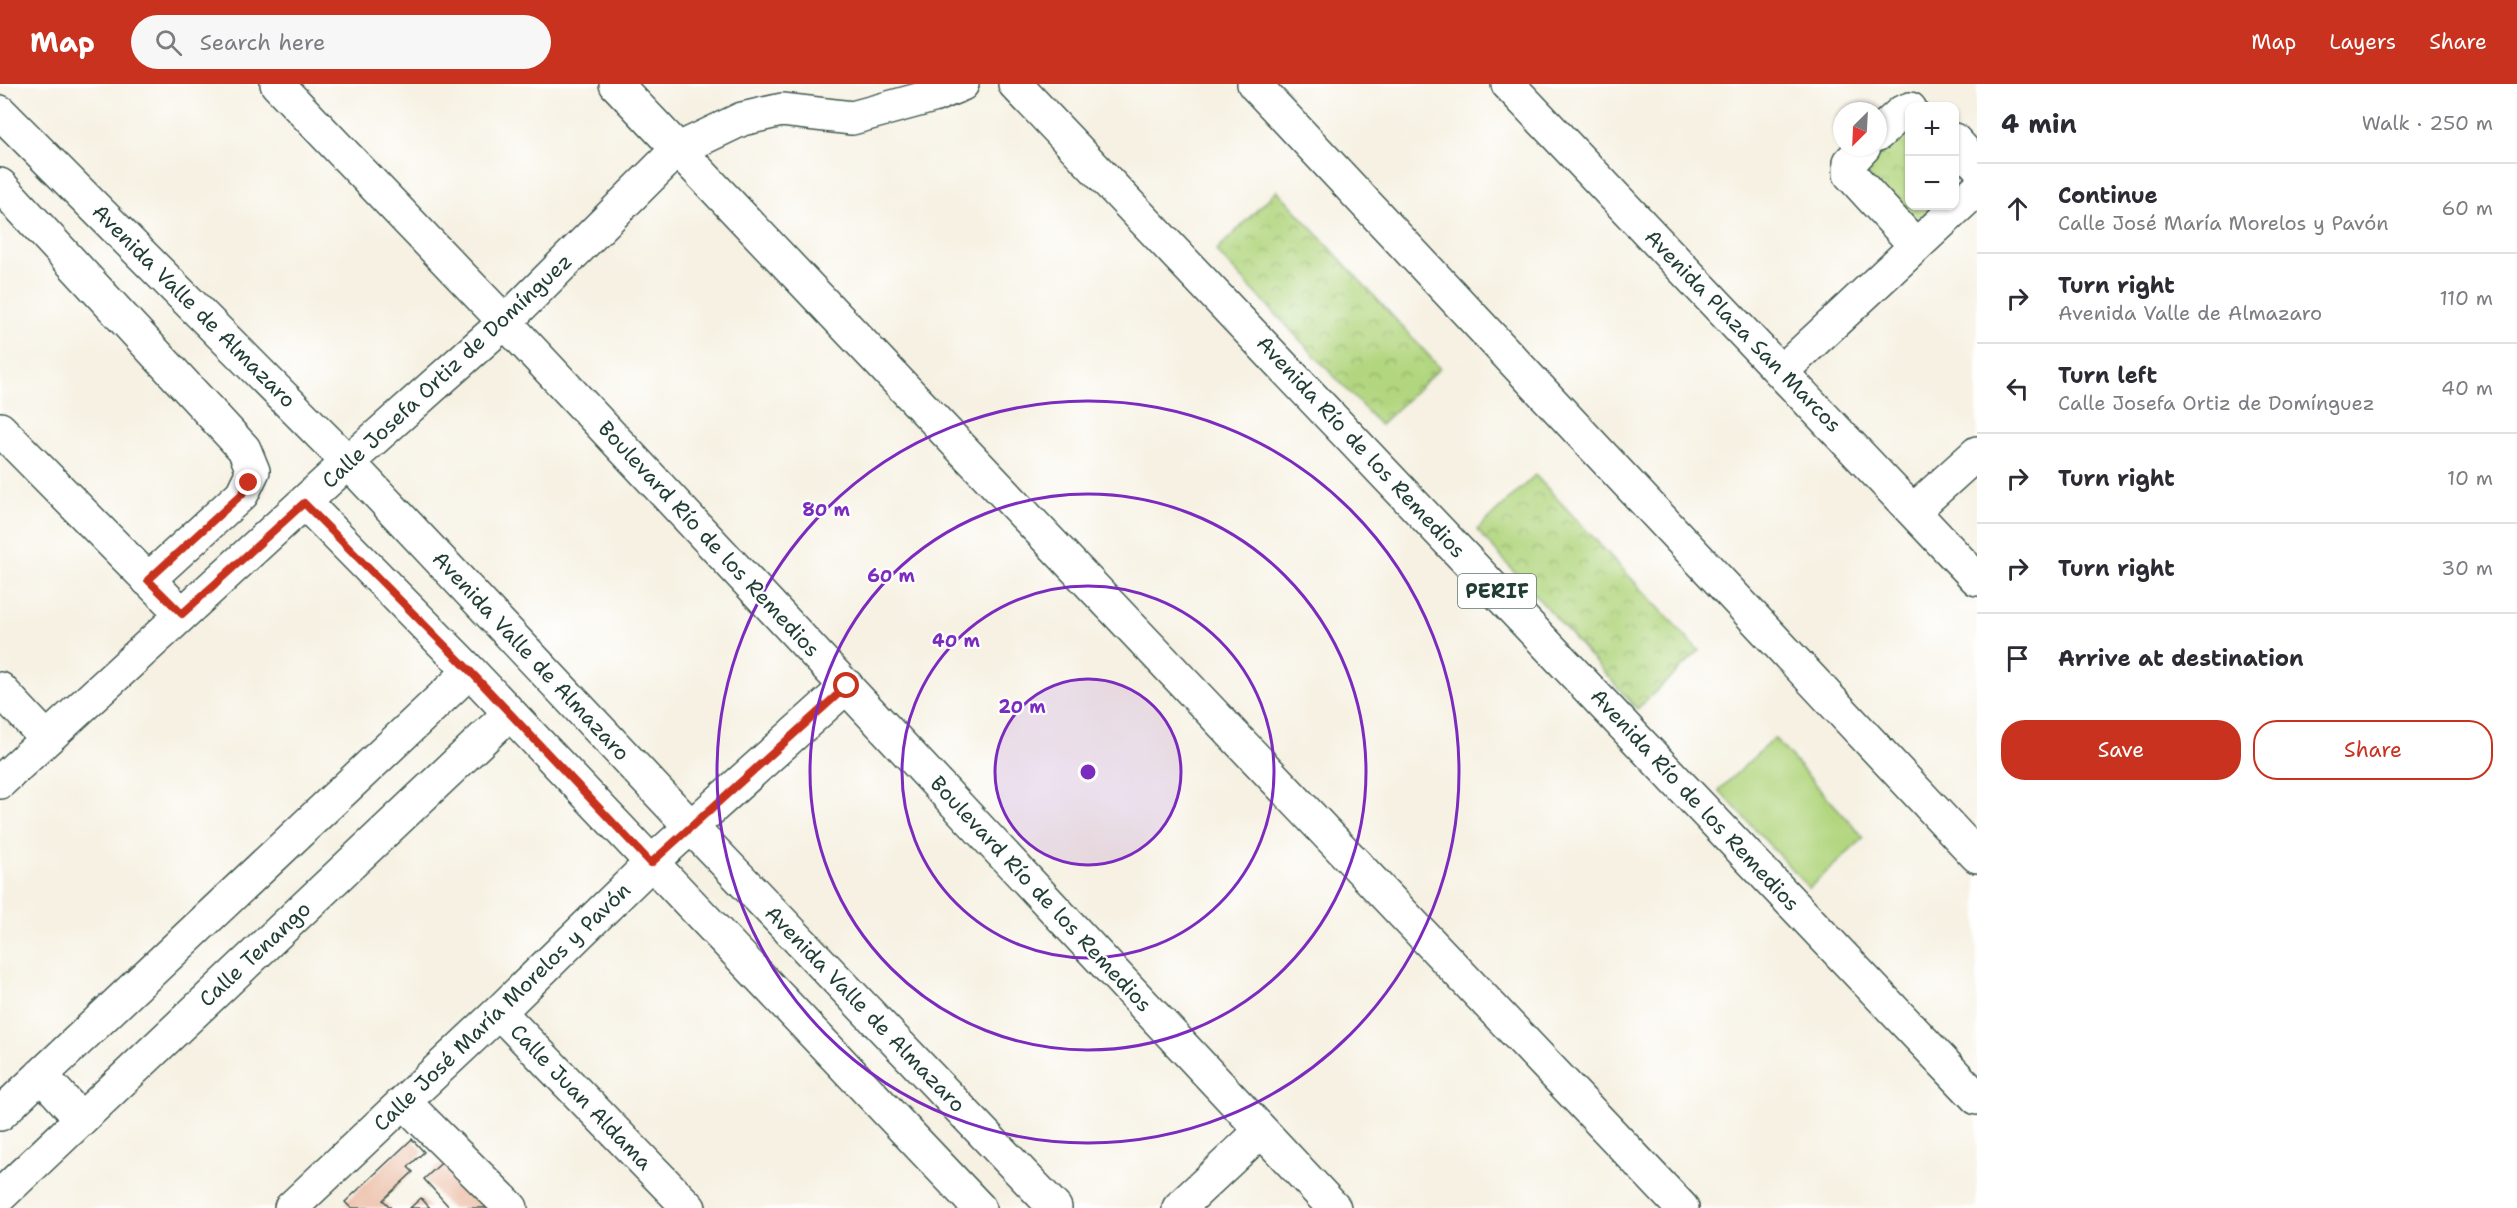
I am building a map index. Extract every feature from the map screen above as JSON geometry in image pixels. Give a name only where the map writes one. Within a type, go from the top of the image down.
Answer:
[{"type":"main road","name":"Boulevard Río de los Remedios","points":[[277,84],[505,322],[1334,1208]]},
{"type":"main road","points":[[616,84],[1682,1208]]},
{"type":"main road","name":"Calle Josefa Ortiz de Domínguez","points":[[2,777],[505,322],[678,150],[742,119],[782,110],[852,118],[933,96],[962,84]]},
{"type":"main road","name":"Avenida Río de los Remedios","points":[[1015,84],[1977,1098]]},
{"type":"main road","points":[[1254,84],[1977,856]]},
{"type":"main road","name":"Avenida Plaza San Marcos","points":[[1508,84],[1977,579]]},
{"type":"main road","points":[[1887,126],[1905,111]]},
{"type":"main road","name":"Avenida Valle de Almazaro","points":[[0,112],[348,462],[1054,1208]]},
{"type":"main road","points":[[1959,145],[1977,165]]},
{"type":"main road","points":[[1856,156],[1851,162],[1850,174],[1916,246]]},
{"type":"main road","points":[[0,185],[244,449],[253,471],[242,494],[148,580]]},
{"type":"main road","points":[[1782,371],[1977,189]]},
{"type":"main road","points":[[0,429],[182,614]]},
{"type":"main road","points":[[1913,511],[1977,453]]},
{"type":"main road","points":[[304,503],[470,671],[979,1208]]},
{"type":"main road","points":[[0,1114],[470,671]]},
{"type":"main road","name":"Calle José María Morelos y Pavón","points":[[291,1208],[499,1012],[651,863],[847,686]]},
{"type":"main road","points":[[0,689],[46,738]]},
{"type":"main road","name":"Calle Tenango","points":[[0,1196],[510,713]]},
{"type":"main road","name":"Calle Juan Aldama","points":[[499,1012],[688,1208]]},
{"type":"main road","points":[[41,1075],[81,1119]]},
{"type":"main road","points":[[404,1102],[511,1208]]},
{"type":"main road","points":[[1179,1208],[1261,1131]]},
{"type":"green space","points":[[1905,121],[1905,210],[1945,210],[1924,229],[1862,172],[1863,159],[1866,156],[1887,156],[1887,137]]},
{"type":"green space","points":[[1277,190],[1440,368],[1380,425],[1216,251]]},
{"type":"green space","points":[[1535,475],[1699,651],[1637,709],[1477,530]]},
{"type":"green space","points":[[1774,738],[1864,838],[1809,888],[1719,790]]},
{"type":"building","points":[[412,1139],[424,1152],[408,1167],[413,1172],[383,1200],[391,1208],[351,1208],[345,1202]]},
{"type":"building","points":[[450,1155],[500,1208],[450,1208],[424,1179]]},
{"type":"building","points":[[421,1198],[430,1208],[410,1208]]},
{"type":"route","points":[[249,483],[242,494],[148,580],[182,614],[304,503],[470,671],[651,863],[847,686]]}]
